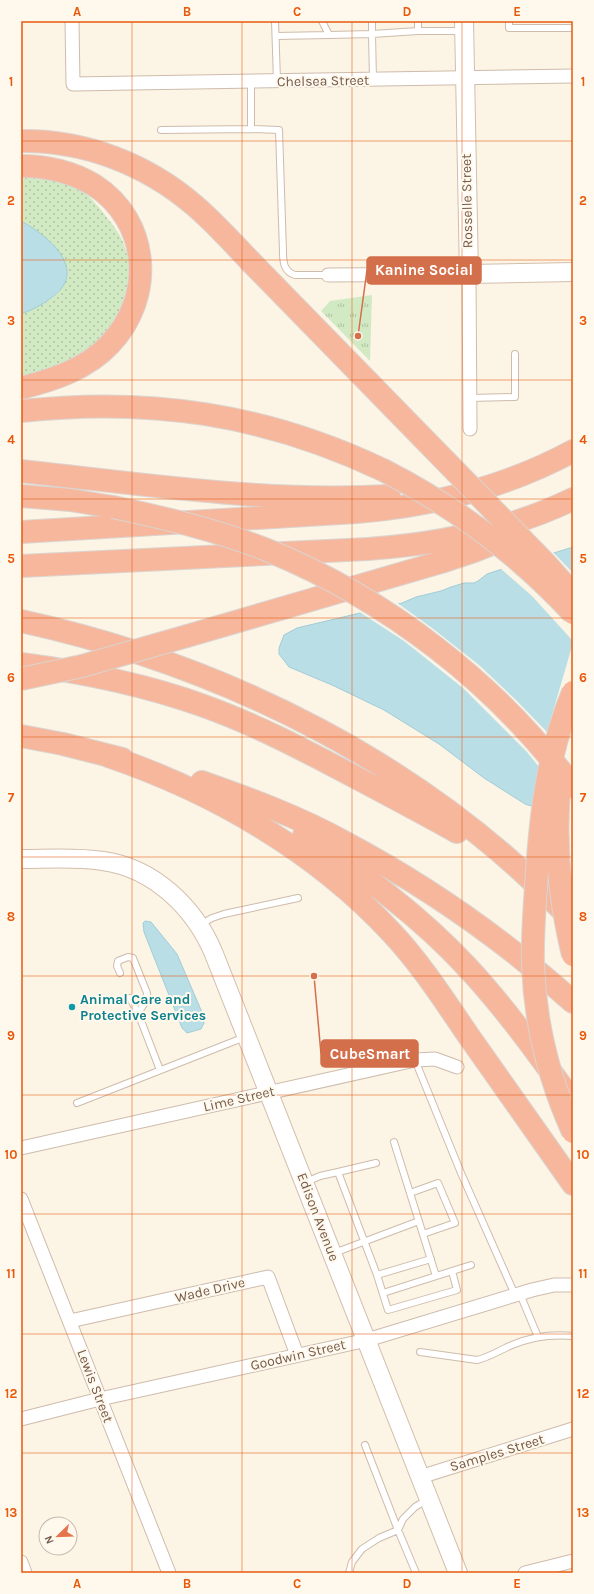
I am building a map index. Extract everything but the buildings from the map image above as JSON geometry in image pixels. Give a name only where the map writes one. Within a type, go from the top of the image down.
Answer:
[{"type":"highway","points":[[21,141],[52,142],[84,148],[128,163],[148,173],[195,205],[546,564],[573,594]]},
{"type":"highway","points":[[21,166],[47,168],[71,174],[94,186],[109,197],[121,210],[133,232],[138,249],[141,274],[133,309],[123,328],[109,345],[91,360],[74,370],[49,380],[21,388]]},
{"type":"highway","points":[[21,411],[66,407],[105,406],[150,407],[197,412],[240,420],[285,432],[352,455],[383,470],[439,501],[490,537],[542,582],[573,613]]},
{"type":"highway","points":[[21,532],[391,509],[455,497],[494,485],[524,474],[573,451]]},
{"type":"highway","points":[[21,471],[194,491],[326,497],[374,496],[413,493],[479,484],[524,474]]},
{"type":"highway","points":[[21,496],[49,498],[105,506],[195,526],[268,551],[331,580],[372,604],[412,631],[469,675],[520,724],[550,757],[573,787]]},
{"type":"highway","points":[[21,566],[368,549],[415,544],[457,538],[492,529],[527,518],[573,499]]},
{"type":"highway","points":[[21,679],[82,666],[441,562],[474,551],[521,531],[573,503]]},
{"type":"highway","points":[[21,621],[96,640],[177,666],[256,699],[323,732],[380,765],[448,811],[506,856],[573,921]]},
{"type":"highway","points":[[21,664],[76,672],[137,686],[196,704],[252,725],[308,752],[447,826],[498,858],[551,898]]},
{"type":"highway","points":[[573,692],[554,750],[543,800],[533,951],[535,993],[542,1039],[554,1086],[573,1132]]},
{"type":"highway","points":[[573,701],[561,762],[558,808],[558,855],[563,901],[573,955]]},
{"type":"highway","points":[[21,736],[178,774],[239,796],[324,831],[404,876],[481,928],[573,1002]]},
{"type":"highway","points":[[108,756],[173,781],[240,816],[305,856],[352,893],[393,934],[413,958],[573,1184]]},
{"type":"highway","points":[[239,796],[300,832],[357,871],[394,898],[435,935],[468,968],[498,1002],[573,1102]]},
{"type":"main road","name":"Rosselle Street","points":[[464,26],[469,274]]},
{"type":"main road","points":[[469,274],[573,272]]},
{"type":"main road","name":"Edison Avenue","points":[[21,859],[89,859],[122,865],[151,878],[178,899],[200,925],[211,947],[247,1036],[458,1573]]},
{"type":"street","name":"Chelsea Street","points":[[72,21],[73,84],[465,79],[573,76]]},
{"type":"street","points":[[328,275],[469,274]]},
{"type":"street","name":"Rosselle Street","points":[[469,274],[470,429]]},
{"type":"street","name":"Lime Street","points":[[21,1148],[415,1060],[435,1058],[457,1067]]},
{"type":"street","name":"Lewis Street","points":[[21,1199],[169,1573]]},
{"type":"street","name":"Wade Drive","points":[[70,1322],[268,1277],[297,1355]]},
{"type":"street","name":"Goodwin Street","points":[[21,1419],[366,1340],[517,1294],[554,1285],[573,1285]]},
{"type":"street","name":"Samples Street","points":[[420,1477],[573,1429]]},
{"type":"street","points":[[525,1573],[573,1561]]},
{"type":"street","points":[[21,1562],[25,1573]]},
{"type":"lane","points":[[275,21],[277,81]]},
{"type":"lane","points":[[322,21],[329,36]]},
{"type":"lane","points":[[372,21],[373,80]]},
{"type":"lane","points":[[418,21],[418,31]]},
{"type":"lane","points":[[509,21],[509,28],[573,28]]},
{"type":"lane","points":[[276,36],[372,34],[464,26]]},
{"type":"lane","points":[[251,82],[251,129]]},
{"type":"lane","points":[[161,130],[280,130],[283,252],[286,270],[294,275],[328,275]]},
{"type":"lane","points":[[470,398],[515,397],[515,354]]},
{"type":"lane","points":[[200,925],[212,918],[224,914],[298,898]]},
{"type":"lane","points":[[120,973],[117,966],[118,961],[128,957],[133,958],[147,993],[146,1001],[138,1013]]},
{"type":"lane","points":[[130,998],[138,1013],[160,1070]]},
{"type":"lane","points":[[77,1102],[247,1036]]},
{"type":"lane","points":[[415,1060],[455,1158],[538,1337]]},
{"type":"lane","points":[[394,1142],[436,1276]]},
{"type":"lane","points":[[304,1182],[320,1176],[376,1163]]},
{"type":"lane","points":[[338,1172],[377,1275],[388,1310],[457,1290],[452,1271]]},
{"type":"lane","points":[[410,1193],[438,1183],[455,1223],[423,1234]]},
{"type":"lane","points":[[332,1253],[419,1221]]},
{"type":"lane","points":[[377,1275],[431,1259]]},
{"type":"lane","points":[[383,1293],[471,1265]]},
{"type":"lane","points":[[420,1352],[477,1360],[486,1358],[511,1345],[538,1337],[573,1336]]},
{"type":"lane","points":[[365,1445],[416,1573]]},
{"type":"lane","points":[[349,1573],[352,1562],[362,1549],[379,1538],[398,1530],[403,1520],[416,1507],[429,1498]]},
{"type":"green space","points":[[21,175],[60,180],[78,185],[88,195],[118,233],[123,242],[129,270],[124,298],[119,312],[112,325],[93,346],[68,361],[49,369],[21,377],[21,314],[46,302],[58,293],[29,225],[21,221]]},
{"type":"green space","points":[[372,295],[370,361],[321,311],[330,301]]},
{"type":"water","points":[[21,221],[53,245],[61,255],[66,266],[67,277],[62,288],[51,298],[37,307],[21,314]]},
{"type":"water","points":[[573,547],[573,794],[538,808],[525,804],[484,778],[439,744],[384,710],[332,685],[289,667],[279,654],[279,648],[284,635],[297,628],[402,603],[416,597],[441,591],[464,583],[474,583],[487,574]]},
{"type":"water","points":[[145,921],[151,922],[177,954],[204,1017],[204,1023],[201,1029],[187,1033],[182,1028],[144,932],[143,923]]},
{"type":"pier","points":[[552,551],[573,573],[573,641],[532,596],[500,568]]},
{"type":"pier","points":[[396,602],[479,665],[547,732],[573,643],[573,797],[565,803],[527,752],[463,688],[404,641],[358,611]]},
{"type":"place","name":"Kanine Social","points":[[358,336]]},
{"type":"place","name":"CubeSmart","points":[[314,976]]},
{"type":"place","name":"Animal Care and Protective Services","points":[[72,1007]]}]
